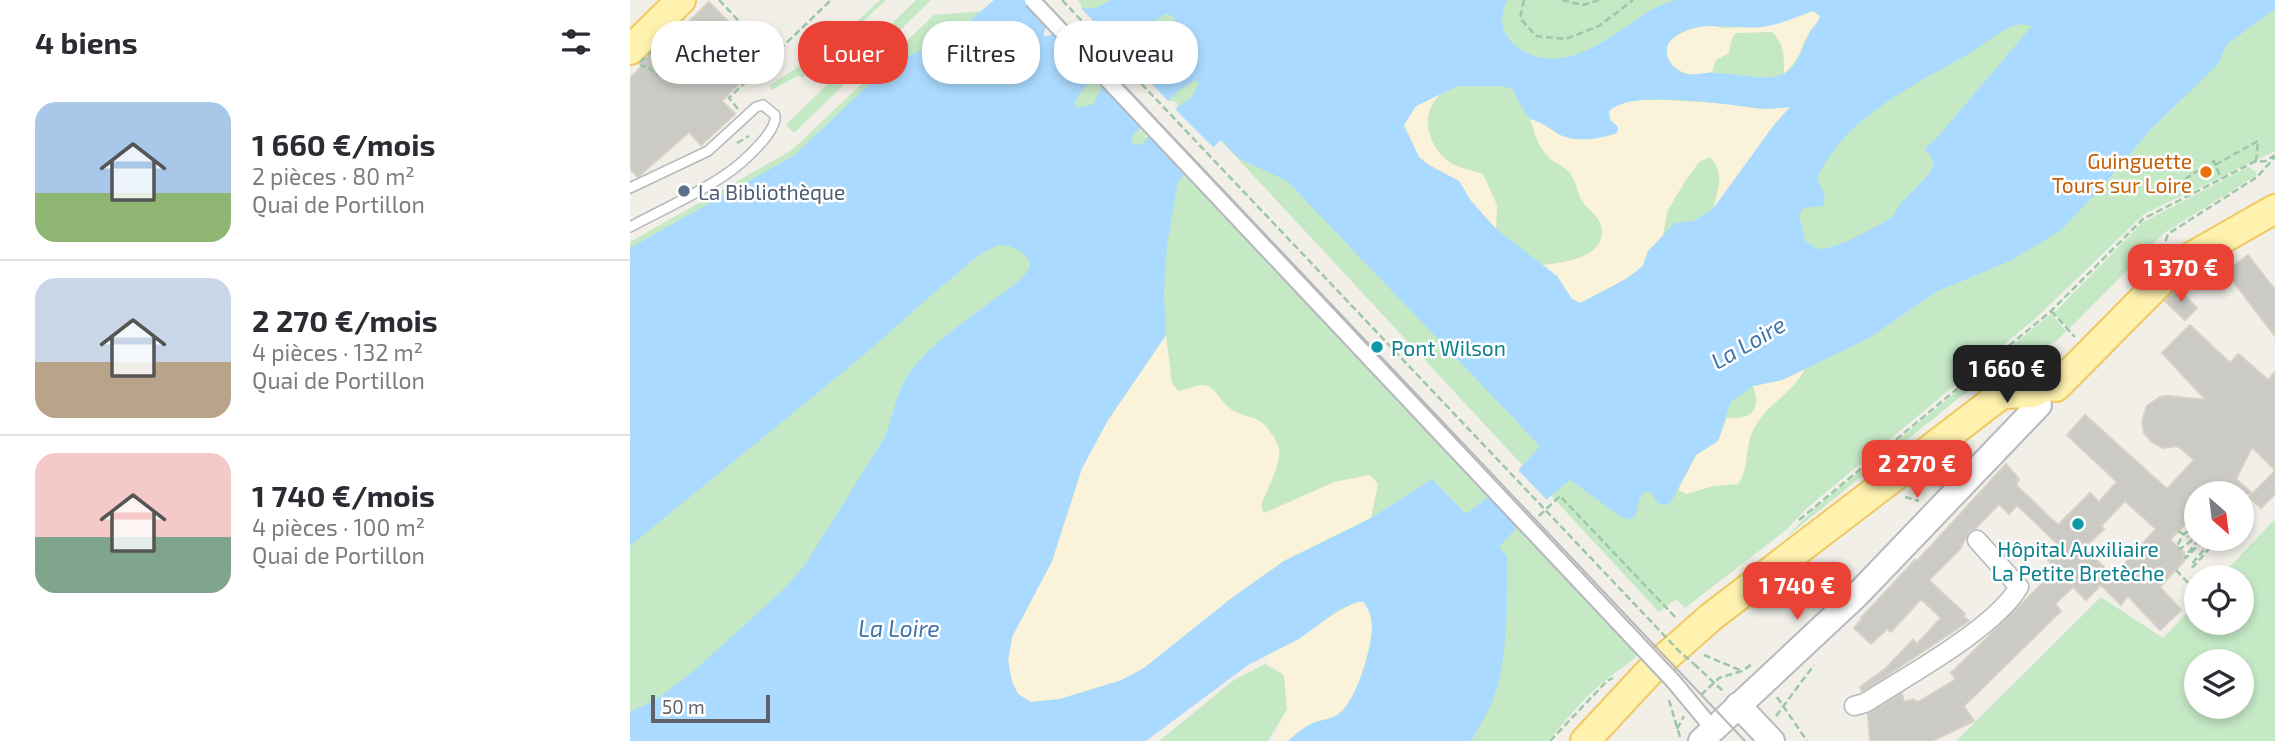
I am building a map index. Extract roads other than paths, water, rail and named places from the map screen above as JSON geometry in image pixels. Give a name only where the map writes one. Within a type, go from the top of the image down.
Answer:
[{"type":"main road","points":[[630,37],[669,0]]},
{"type":"main road","points":[[630,50],[681,0]]},
{"type":"main road","points":[[1713,737],[1738,705],[1857,595],[2168,274],[2275,209]]},
{"type":"main road","points":[[1585,741],[1651,670],[1701,625],[2002,394],[2033,393],[2070,373]]},
{"type":"main road","points":[[1982,411],[2002,403],[2039,405]]},
{"type":"main road","points":[[1738,705],[1771,733]]},
{"type":"street","points":[[1032,0],[1670,686],[1713,737]]},
{"type":"street","points":[[1854,706],[1865,703],[1962,641],[2011,600],[2019,587],[1977,540]]},
{"type":"lane","points":[[630,188],[708,151],[756,107],[764,106],[775,115],[776,122],[771,134],[727,174],[630,227]]},
{"type":"water","name":"La Loire","points":[[994,0],[1075,0],[1045,28],[1047,36],[1054,30],[1054,84],[1088,84],[1078,97],[1075,105],[1078,108],[1094,104],[1103,84],[1189,84],[1177,92],[1135,133],[1131,144],[1140,145],[1191,98],[1199,83],[1198,21],[1175,21],[1173,16],[1166,14],[1156,21],[1065,21],[1080,8],[1096,8],[1111,0],[1507,0],[1502,23],[1509,39],[1531,55],[1548,59],[1584,52],[1652,9],[1674,0],[2275,0],[2275,9],[2227,44],[2218,64],[2151,129],[2061,230],[2012,260],[1936,292],[1869,338],[1782,380],[1753,386],[1730,403],[1718,441],[1696,455],[1671,502],[1666,505],[1659,504],[1650,492],[1645,491],[1635,516],[1629,520],[1570,480],[1533,512],[1499,547],[1507,556],[1504,653],[1490,707],[1471,741],[1288,741],[1311,724],[1336,716],[1350,701],[1356,689],[1366,662],[1372,627],[1366,605],[1364,602],[1357,602],[1340,609],[1299,639],[1248,665],[1146,741],[630,741],[630,712],[657,699],[695,670],[784,589],[805,565],[885,437],[901,388],[911,370],[951,331],[1019,280],[1029,269],[1029,260],[1023,253],[1005,245],[993,247],[978,256],[873,347],[630,546],[630,248],[795,155],[869,84],[908,84],[908,57],[922,50],[922,84],[1040,84],[1040,21],[970,21]],"holes":[[[1813,11],[1820,16],[1818,21],[1796,62],[1783,74],[1759,77],[1687,74],[1676,69],[1667,54],[1667,48],[1673,38],[1693,28],[1762,27]],[[2021,24],[2032,26],[1927,146],[1925,150],[1934,165],[1892,217],[1848,241],[1828,248],[1818,249],[1805,241],[1799,215],[1804,208],[1823,206],[1825,196],[1817,178],[1846,137],[1864,119],[1904,90],[1970,53],[2001,32]],[[1458,86],[1501,86],[1513,89],[1530,119],[1560,135],[1581,139],[1617,133],[1618,127],[1609,119],[1609,111],[1621,104],[1637,100],[1680,100],[1766,109],[1790,107],[1712,210],[1693,221],[1675,223],[1648,251],[1643,266],[1626,279],[1581,303],[1572,299],[1557,276],[1496,229],[1471,201],[1459,181],[1419,157],[1404,125],[1416,106]],[[1221,140],[1238,158],[1287,181],[1540,446],[1505,483],[1466,514],[1432,479],[1371,518],[1284,561],[1233,597],[1144,668],[1122,680],[1060,699],[1031,702],[1018,694],[1012,682],[1008,661],[1012,637],[1052,561],[1082,468],[1108,420],[1166,335],[1164,291],[1167,245],[1178,181]]]},
{"type":"tram line","points":[[1043,0],[1745,741]]},
{"type":"place","name":"Guinguette Tours sur Loire","points":[[2206,172]]},
{"type":"place","name":"La Bibliothèque","points":[[684,191]]},
{"type":"place","name":"Pont Wilson","points":[[1377,347]]},
{"type":"place","name":"Hôpital Auxiliaire La Petite Bretèche","points":[[2078,524]]}]
